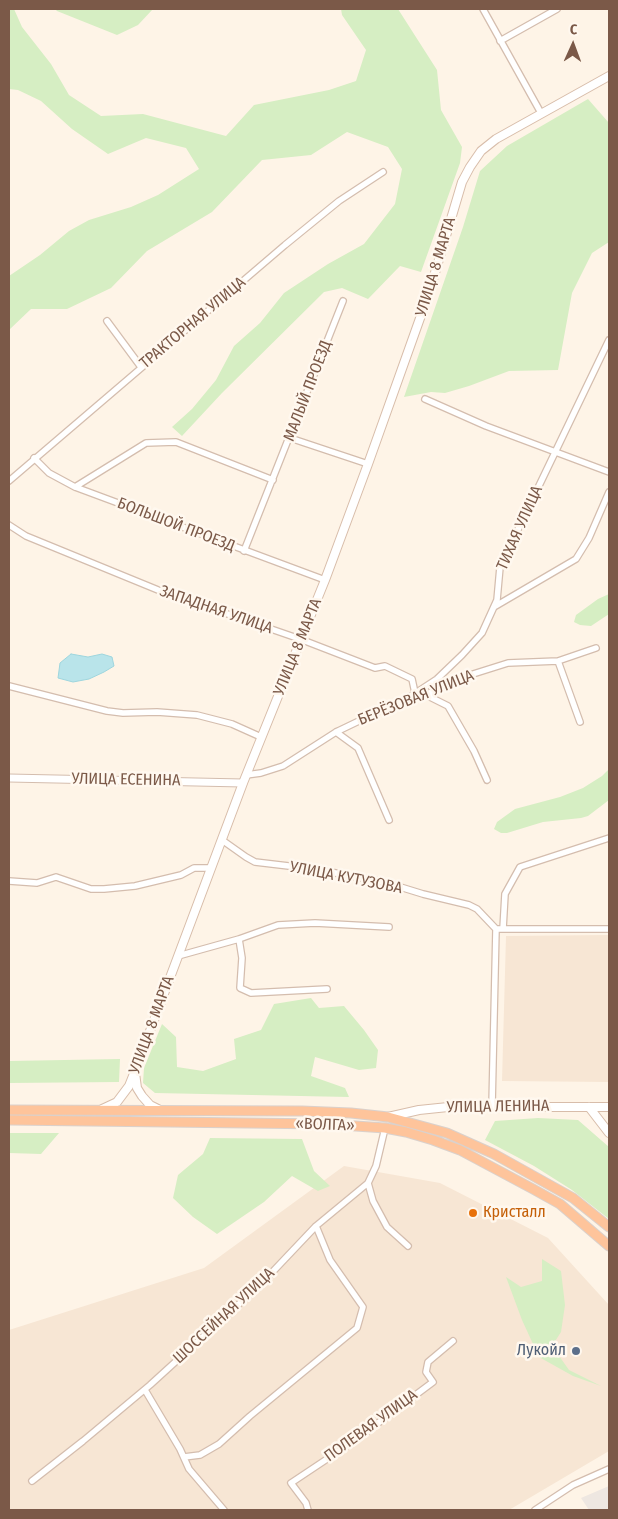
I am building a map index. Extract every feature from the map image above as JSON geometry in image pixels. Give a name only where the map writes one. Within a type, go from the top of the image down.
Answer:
[{"type":"highway","name":"«ВОЛГА»","points":[[9,1110],[302,1111],[388,1117],[447,1133],[494,1154],[573,1198],[609,1227]]},
{"type":"highway","name":"«ВОЛГА»","points":[[9,1120],[317,1124],[385,1128],[433,1140],[488,1164],[560,1204],[609,1246]]},
{"type":"main road","name":"УЛИЦА 8 МАРТА","points":[[98,1110],[109,1107],[116,1102],[129,1086],[244,779],[325,580],[368,464],[429,292],[462,182],[470,166],[481,151],[496,140],[609,76]]},
{"type":"main road","points":[[135,1070],[138,1088],[142,1096],[150,1105],[162,1110]]},
{"type":"main road","name":"УЛИЦА ЛЕНИНА","points":[[388,1117],[436,1108],[492,1106],[609,1107]]},
{"type":"main road","points":[[590,1107],[609,1133]]},
{"type":"street","points":[[483,9],[541,113]]},
{"type":"street","points":[[500,41],[557,9]]},
{"type":"street","name":"ТРАКТОРНАЯ УЛИЦА","points":[[9,481],[141,366],[331,207],[382,172]]},
{"type":"street","name":"МАЛЫЙ ПРОЕЗД","points":[[244,551],[343,301]]},
{"type":"street","points":[[107,321],[141,366]]},
{"type":"street","name":"ТИХАЯ УЛИЦА","points":[[413,695],[437,679],[482,633],[494,608],[500,567],[554,451],[609,340]]},
{"type":"street","points":[[425,399],[486,426],[609,472]]},
{"type":"street","points":[[290,438],[368,464]]},
{"type":"street","points":[[75,487],[146,443],[176,442],[273,480]]},
{"type":"street","name":"БОЛЬШОЙ ПРОЕЗД","points":[[34,458],[49,474],[75,487],[325,580]]},
{"type":"street","points":[[494,608],[576,560],[589,538],[609,492]]},
{"type":"street","name":"ЗАПАДНАЯ УЛИЦА","points":[[9,525],[26,536],[158,590],[300,639],[375,668],[385,666],[412,679],[413,695]]},
{"type":"street","name":"БЕРЁЗОВАЯ УЛИЦА","points":[[244,779],[283,766],[336,732],[413,695],[426,695],[454,680],[508,662],[558,661],[596,648]]},
{"type":"street","points":[[558,661],[580,722]]},
{"type":"street","points":[[9,686],[106,711],[197,715],[232,724],[261,737]]},
{"type":"street","points":[[426,695],[448,706],[474,751],[486,780]]},
{"type":"street","points":[[336,732],[358,748],[389,820]]},
{"type":"street","name":"УЛИЦА ЕСЕНИНА","points":[[9,778],[244,779]]},
{"type":"street","points":[[492,1106],[500,929],[505,894],[520,867],[609,838]]},
{"type":"street","name":"УЛИЦА КУТУЗОВА","points":[[222,840],[255,862],[314,869],[384,882],[469,905],[477,909],[500,929]]},
{"type":"street","points":[[9,881],[37,882],[56,876],[91,889],[104,889],[135,886],[182,875],[194,868],[211,868]]},
{"type":"street","points":[[178,956],[239,939],[278,925],[315,923],[389,927]]},
{"type":"street","points":[[500,929],[609,929]]},
{"type":"street","points":[[239,939],[242,958],[240,988],[251,993],[327,990]]},
{"type":"street","name":"ШОССЕЙНАЯ УЛИЦА","points":[[32,1481],[145,1390],[262,1283],[316,1226],[368,1183],[376,1166],[385,1128]]},
{"type":"street","points":[[368,1183],[373,1201],[387,1227],[408,1246]]},
{"type":"street","points":[[184,1458],[200,1455],[219,1444],[357,1328],[363,1307],[330,1260],[316,1226]]},
{"type":"street","name":"ПОЛЕВАЯ УЛИЦА","points":[[308,1510],[306,1504],[290,1482],[354,1441],[433,1382],[426,1372],[428,1362],[453,1341]]},
{"type":"street","points":[[145,1390],[189,1469],[224,1510]]},
{"type":"street","points":[[536,1510],[573,1486],[609,1469]]},
{"type":"shaded area","points":[[609,935],[609,1082],[502,1081],[506,936]]},
{"type":"shaded area","points":[[344,1166],[440,1183],[548,1238],[609,1305],[609,1451],[509,1510],[9,1510],[9,1330],[204,1268]]},
{"type":"shaded area","points":[[609,1486],[609,1510],[589,1510],[581,1498]]},
{"type":"green space","points":[[9,9],[14,9],[22,27],[51,64],[69,95],[101,116],[143,114],[226,136],[254,105],[329,90],[356,81],[366,50],[342,15],[341,9],[398,9],[437,70],[441,110],[462,147],[460,163],[421,272],[400,266],[368,299],[342,288],[324,292],[222,393],[182,436],[172,427],[192,409],[216,380],[234,346],[260,323],[284,293],[328,264],[364,244],[395,204],[402,169],[388,147],[347,132],[311,155],[262,160],[212,212],[147,251],[111,288],[67,309],[31,309],[9,330],[9,276],[40,255],[69,231],[89,220],[131,207],[158,195],[199,169],[186,148],[146,138],[108,154],[72,129],[41,101],[18,90],[9,89]]},
{"type":"green space","points":[[55,9],[153,9],[138,25],[117,35]]},
{"type":"green space","points":[[588,99],[609,123],[609,242],[592,253],[572,293],[558,370],[509,371],[445,393],[431,392],[404,397],[463,227],[480,171],[507,146]]},
{"type":"green space","points":[[609,594],[609,614],[591,626],[580,625],[574,622],[576,615],[598,599]]},
{"type":"green space","points":[[609,769],[609,800],[588,816],[543,822],[507,833],[501,833],[494,829],[497,822],[515,809],[560,797],[583,788],[602,776]]},
{"type":"green space","points":[[311,998],[319,1008],[344,1006],[378,1050],[376,1068],[359,1070],[315,1057],[311,1076],[345,1088],[349,1097],[155,1093],[143,1083],[144,1068],[162,1024],[176,1037],[177,1067],[203,1071],[236,1059],[234,1039],[261,1030],[274,1004]]},
{"type":"green space","points":[[120,1059],[119,1082],[9,1083],[9,1061]]},
{"type":"green space","points":[[538,1118],[578,1120],[609,1147],[609,1219],[572,1190],[534,1166],[485,1140],[495,1121]]},
{"type":"green space","points":[[9,1133],[59,1133],[41,1154],[9,1153]]},
{"type":"green space","points":[[210,1138],[302,1139],[314,1171],[330,1186],[318,1191],[292,1176],[264,1202],[217,1234],[193,1217],[173,1198],[178,1175],[203,1154]]},
{"type":"green space","points":[[542,1259],[561,1271],[565,1305],[561,1332],[552,1346],[569,1370],[601,1386],[573,1376],[539,1357],[522,1320],[506,1277],[521,1287],[542,1281]]},
{"type":"water","points":[[71,654],[88,657],[102,654],[112,657],[114,666],[89,679],[73,682],[58,678],[60,663]]},
{"type":"place","name":"Кристалл","points":[[473,1213]]},
{"type":"place","name":"Лукойл","points":[[576,1351]]}]
